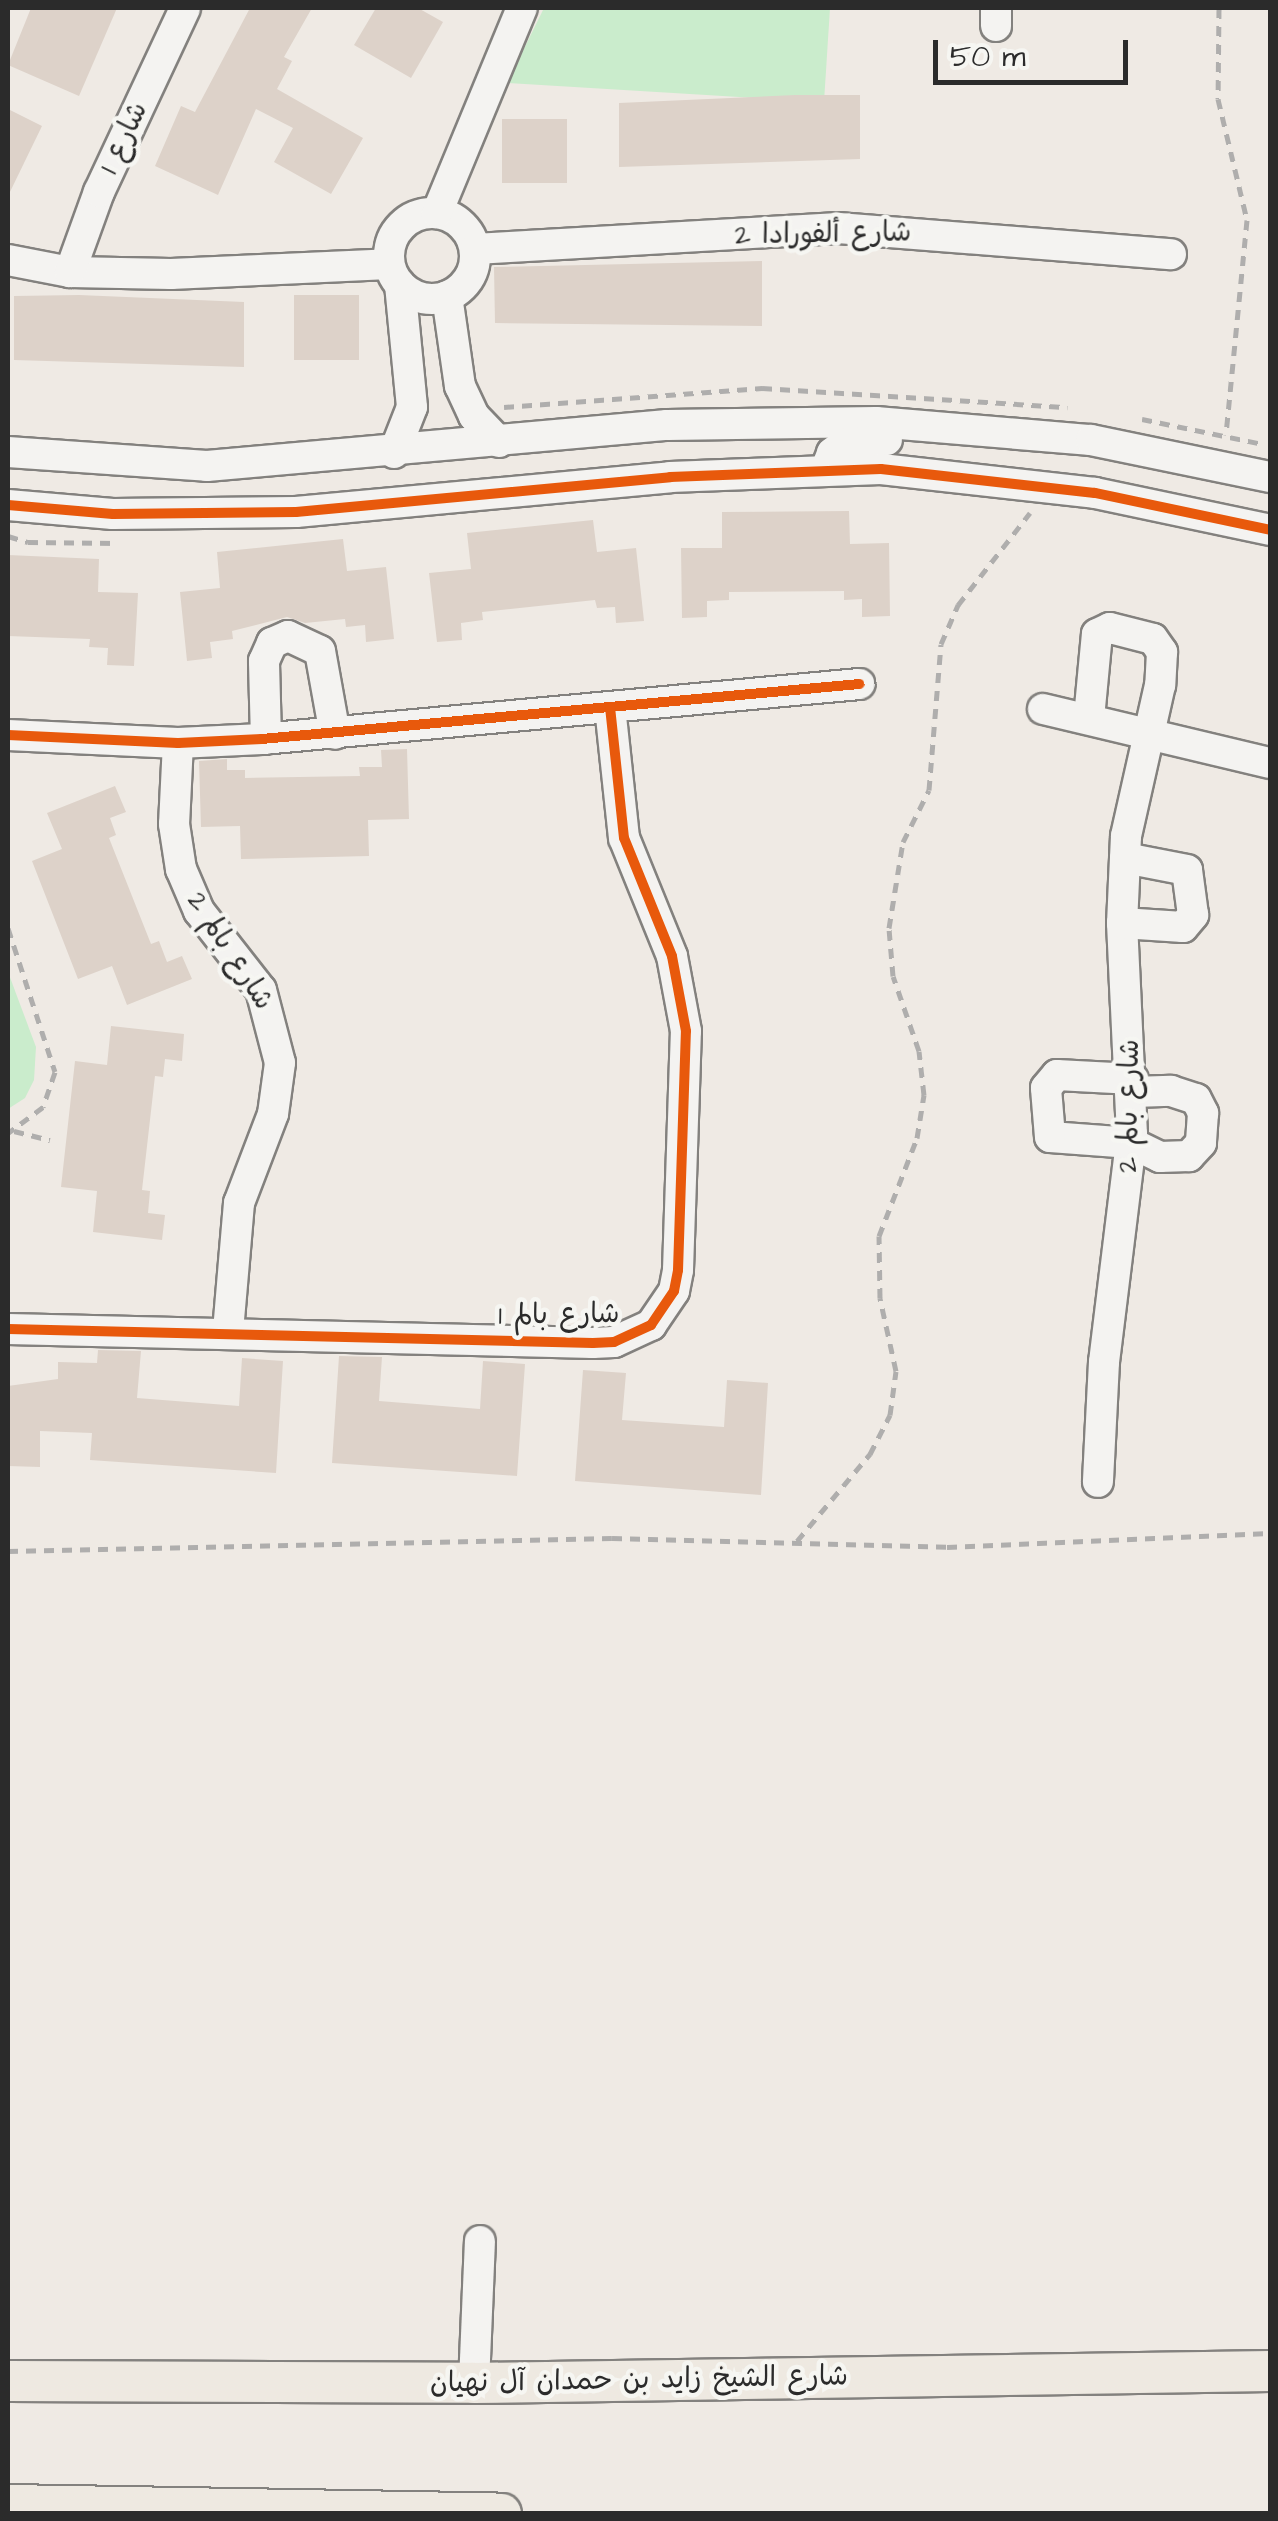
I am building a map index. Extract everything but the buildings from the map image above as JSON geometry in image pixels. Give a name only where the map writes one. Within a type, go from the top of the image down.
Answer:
[{"type":"main road","name":"شارع الشيخ زايد بن حمدان آل نهيان","points":[[8,2381],[474,2383],[1270,2371]]},
{"type":"main road","points":[[8,2505],[222,2504],[501,2514]]},
{"type":"main road","points":[[143,2514],[222,2504]]},
{"type":"street","name":"شارع 1","points":[[70,272],[99,192],[185,8]]},
{"type":"street","points":[[437,212],[522,8]]},
{"type":"street","points":[[8,260],[70,272],[394,274],[427,298],[447,296],[469,277],[475,249],[462,224],[437,212],[400,226],[394,274],[412,396],[410,424],[394,453]]},
{"type":"street","name":"شارع ألفورادا 2","points":[[475,249],[838,228],[1171,254]]},
{"type":"street","points":[[447,296],[460,386],[474,416],[500,442]]},
{"type":"street","points":[[412,396],[460,386]]},
{"type":"street","points":[[826,469],[832,453],[846,442],[902,440],[924,424]]},
{"type":"street","points":[[8,452],[207,466],[394,453],[667,425],[924,424],[1091,440],[1270,477]]},
{"type":"street","points":[[8,505],[114,514],[296,512],[826,469],[957,474],[1042,504],[1270,530]]},
{"type":"street","name":"شارع بالم 2","points":[[1089,718],[1097,634],[1130,630],[1154,640],[1162,652],[1125,858],[1122,922],[1133,1085],[1131,1142],[1104,1362],[1098,1482]]},
{"type":"street","points":[[266,739],[264,661],[272,644],[288,636],[320,651],[335,734]]},
{"type":"street","points":[[8,735],[178,744],[266,739],[858,684]]},
{"type":"street","name":"شارع بالم 1","points":[[8,1330],[614,1342],[651,1324],[664,1309],[678,1270],[686,1030],[672,956],[624,838],[610,708]]},
{"type":"street","points":[[1043,709],[1147,730],[1270,763]]},
{"type":"street","name":"شارع بالم 2","points":[[178,744],[174,824],[181,870],[199,912],[261,990],[280,1063],[273,1114],[239,1203],[228,1332]]},
{"type":"street","points":[[1122,922],[1182,927],[1193,916],[1187,870],[1125,858]]},
{"type":"street","points":[[1057,1076],[1133,1085],[1196,1099],[1203,1114],[1201,1143],[1189,1156],[1160,1158],[1131,1142],[1050,1137],[1046,1088],[1057,1076]]},
{"type":"street","points":[[474,2383],[480,2241]]},
{"type":"path","points":[[1219,8],[1218,100],[1247,220],[1226,435]]},
{"type":"path","points":[[1014,510],[1042,504]]},
{"type":"path","points":[[797,1541],[870,1454],[893,1404],[896,1371],[880,1298],[879,1236],[917,1138],[924,1095],[919,1051],[890,960],[892,910],[904,842],[929,790],[938,665],[948,624],[1042,504]]},
{"type":"path","points":[[8,536],[110,546],[123,540]]},
{"type":"path","points":[[8,928],[55,1072],[43,1107],[10,1132]]},
{"type":"path","points":[[10,1132],[50,1140]]},
{"type":"path","points":[[8,1551],[612,1538],[947,1547],[1270,1533]]},
{"type":"green space","points":[[544,8],[830,8],[824,102],[507,83]]},
{"type":"green space","points":[[8,972],[36,1047],[34,1080],[25,1098],[8,1109]]},
{"type":"cycle path","points":[[8,505],[113,514],[296,512],[670,477],[881,469],[1095,493],[1270,530]]},
{"type":"cycle path","points":[[8,735],[178,743],[262,739],[859,684]]},
{"type":"cycle path","points":[[8,1329],[593,1343],[614,1342],[651,1325],[674,1291],[678,1270],[686,1031],[672,956],[624,838],[610,708]]}]
